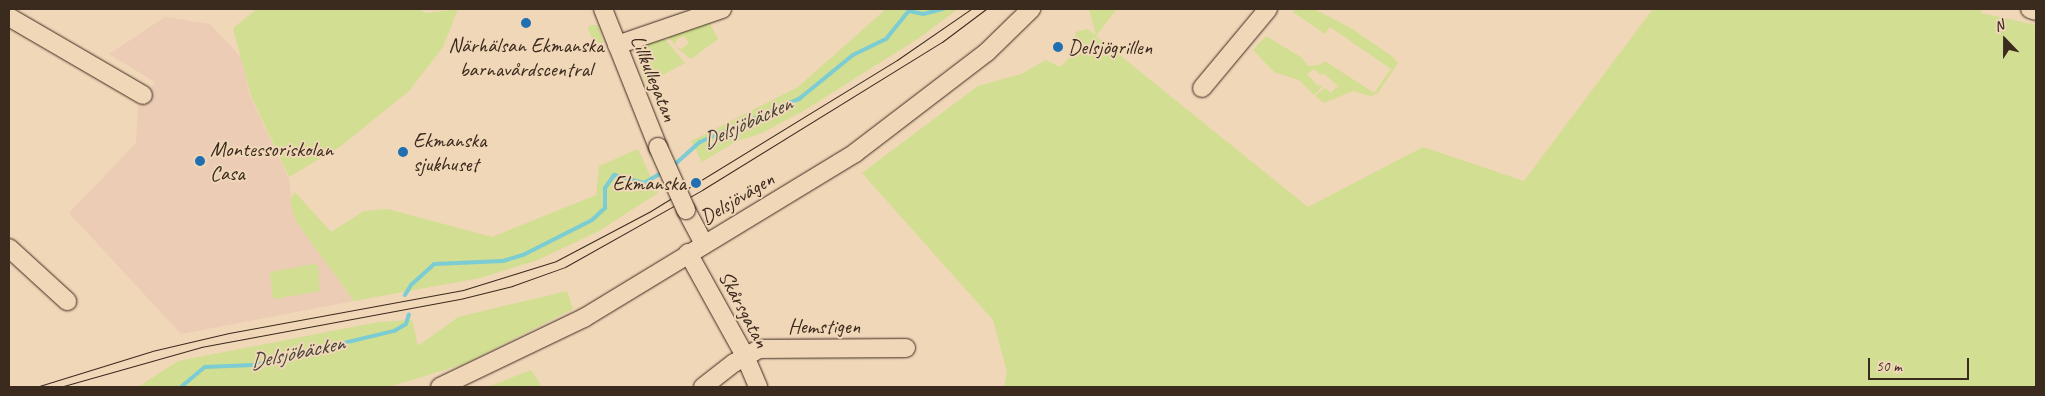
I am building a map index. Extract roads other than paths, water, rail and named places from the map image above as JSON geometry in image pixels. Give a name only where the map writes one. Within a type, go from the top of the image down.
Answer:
[{"type":"street","name":"Lillkullegatan","points":[[603,9],[658,147],[686,210],[704,244]]},
{"type":"street","points":[[617,45],[722,9]]},
{"type":"street","name":"Delsjövägen","points":[[440,387],[584,318],[855,152],[987,52],[1031,9]]},
{"type":"street","points":[[1202,88],[1268,9]]},
{"type":"street","points":[[2030,9],[2036,11]]},
{"type":"street","points":[[9,17],[143,95]]},
{"type":"street","points":[[9,248],[66,301]]},
{"type":"street","name":"Skårsgatan","points":[[688,253],[745,356],[758,387]]},
{"type":"street","name":"Hemstigen","points":[[703,387],[745,356],[764,348],[906,348]]},
{"type":"waterway","name":"Delsjöbäcken","points":[[673,166],[700,142],[799,99],[853,55],[886,39],[909,11],[923,14],[943,9]]},
{"type":"waterway","name":"Delsjöbäcken","points":[[405,295],[411,285],[434,264],[503,261],[523,255],[592,220],[605,208],[605,188],[614,175],[644,183],[665,171]]},
{"type":"waterway","name":"Delsjöbäcken","points":[[181,387],[205,367],[253,365],[394,331],[406,324],[409,314]]},
{"type":"tram line","points":[[36,387],[152,351],[229,333],[463,290],[556,261],[649,212],[897,60],[971,9]]},
{"type":"tram line","points":[[60,387],[201,347],[460,299],[512,286],[565,267],[702,190],[942,42],[986,9]]},
{"type":"place","name":"Närhälsan Ekmanska barnavårdscentral","points":[[526,23]]},
{"type":"place","name":"Delsjögrillen","points":[[1058,47]]},
{"type":"place","name":"Ekmanska sjukhuset","points":[[403,152]]},
{"type":"place","name":"Montessoriskolan Casa","points":[[200,161]]},
{"type":"place","name":"Ekmanska","points":[[696,183]]}]
